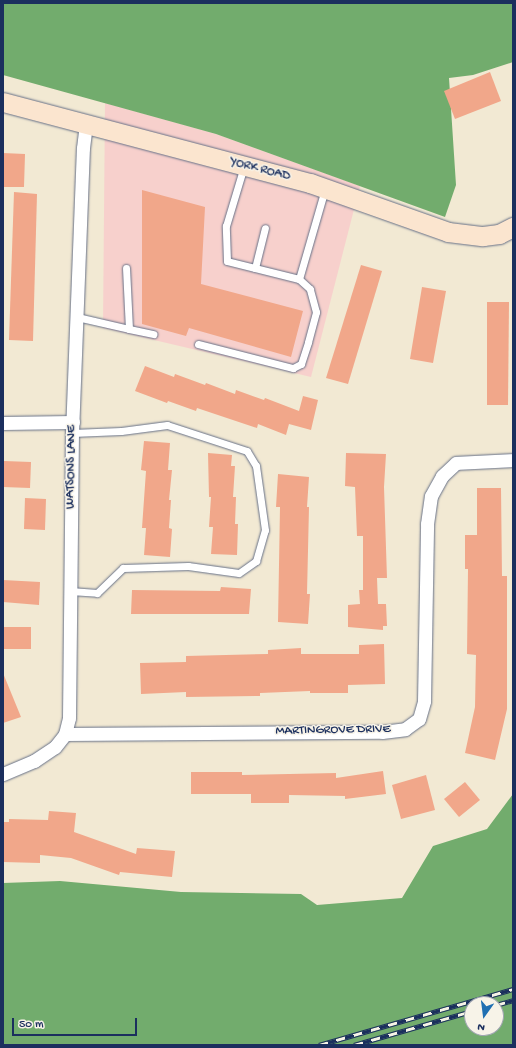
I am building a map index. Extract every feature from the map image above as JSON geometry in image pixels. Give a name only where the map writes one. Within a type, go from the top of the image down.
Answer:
[{"type":"street","name":"YORK ROAD","points":[[3,102],[244,165],[325,189],[448,232],[466,236],[499,234],[513,227]]},
{"type":"street","name":"WATSONS LANE","points":[[3,774],[34,761],[55,747],[65,734],[69,718],[73,428],[83,148],[86,124]]},
{"type":"street","points":[[3,423],[73,428]]},
{"type":"street","name":"MARTINGROVE DRIVE","points":[[65,734],[382,732],[405,729],[419,718],[424,701],[427,524],[431,496],[442,476],[456,463],[513,460]]},
{"type":"lane","points":[[198,344],[293,368],[301,364],[316,312],[310,289],[299,279],[226,262],[224,255],[226,226],[244,165]]},
{"type":"lane","points":[[299,279],[325,189]]},
{"type":"lane","points":[[255,268],[265,228]]},
{"type":"lane","points":[[126,268],[129,329]]},
{"type":"lane","points":[[77,317],[153,334]]},
{"type":"lane","points":[[70,590],[97,593],[122,568],[188,566],[239,573],[256,561],[265,530],[256,466],[247,451],[167,424],[121,431],[73,428]]},
{"type":"shaded area","points":[[105,103],[216,134],[360,186],[311,377],[103,328]]},
{"type":"green space","points":[[3,3],[513,3],[513,62],[473,75],[449,78],[456,185],[445,217],[216,134],[3,75]]},
{"type":"green space","points":[[513,794],[513,1045],[3,1045],[3,883],[60,881],[181,892],[301,894],[317,905],[402,898],[433,846],[487,829]]},
{"type":"building","points":[[490,72],[501,101],[455,119],[444,91]]},
{"type":"building","points":[[3,153],[25,154],[24,187],[3,187]]},
{"type":"building","points":[[142,190],[205,207],[201,284],[303,311],[291,357],[189,328],[186,336],[142,324]]},
{"type":"building","points":[[14,192],[37,194],[33,341],[9,340]]},
{"type":"building","points":[[361,265],[382,271],[348,384],[326,378]]},
{"type":"building","points":[[422,287],[446,291],[433,363],[410,359]]},
{"type":"building","points":[[487,302],[509,302],[508,405],[487,405]]},
{"type":"building","points":[[145,366],[174,377],[175,374],[205,385],[206,383],[235,394],[236,390],[264,400],[265,398],[299,411],[303,396],[318,400],[311,430],[289,424],[286,435],[258,424],[257,428],[197,408],[196,411],[168,401],[167,403],[135,391]]},
{"type":"building","points":[[144,441],[170,443],[168,470],[172,470],[169,500],[171,500],[169,528],[172,529],[170,557],[144,555],[146,528],[142,528],[146,471],[141,470]]},
{"type":"building","points":[[208,453],[232,455],[231,466],[235,466],[233,497],[236,497],[235,524],[238,524],[237,555],[211,554],[213,527],[209,527],[211,497],[209,497]]},
{"type":"building","points":[[346,453],[386,454],[384,487],[387,578],[377,578],[378,604],[386,604],[387,626],[383,626],[383,630],[348,627],[348,605],[360,604],[359,590],[363,590],[363,536],[357,536],[355,487],[345,486]]},
{"type":"building","points":[[4,461],[31,462],[30,488],[3,487]]},
{"type":"building","points":[[278,474],[309,477],[307,507],[309,507],[307,594],[310,594],[308,624],[278,622],[280,507],[276,507]]},
{"type":"building","points":[[477,488],[501,488],[502,576],[507,576],[507,709],[495,760],[465,753],[475,707],[476,655],[467,654],[468,569],[465,569],[465,535],[477,535]]},
{"type":"building","points":[[25,498],[46,499],[45,530],[24,529]]},
{"type":"building","points":[[3,580],[40,582],[39,605],[3,602]]},
{"type":"building","points":[[221,587],[251,589],[249,614],[131,614],[132,590],[220,591]]},
{"type":"building","points":[[3,627],[31,627],[31,649],[3,649]]},
{"type":"building","points":[[384,644],[385,684],[348,685],[348,693],[310,693],[310,691],[260,693],[260,696],[186,697],[186,692],[141,694],[140,663],[186,662],[186,656],[268,654],[268,650],[301,648],[301,654],[359,654],[359,645]]},
{"type":"building","points":[[3,673],[21,717],[3,723]]},
{"type":"building","points":[[383,771],[386,794],[345,799],[345,796],[289,795],[289,803],[251,803],[251,794],[191,794],[191,772],[242,772],[242,775],[336,773],[336,778]]},
{"type":"building","points":[[426,775],[435,810],[401,819],[392,785]]},
{"type":"building","points":[[465,782],[480,800],[459,817],[444,799]]},
{"type":"building","points":[[49,811],[76,813],[74,832],[136,854],[137,848],[175,851],[172,877],[120,872],[119,875],[71,858],[40,855],[40,863],[3,862],[3,822],[9,822],[9,819],[48,820]]},
{"type":"railway","points":[[319,1045],[513,989]]},
{"type":"railway","points":[[504,1003],[513,1000]]},
{"type":"railway","points":[[354,1045],[464,1013]]}]
